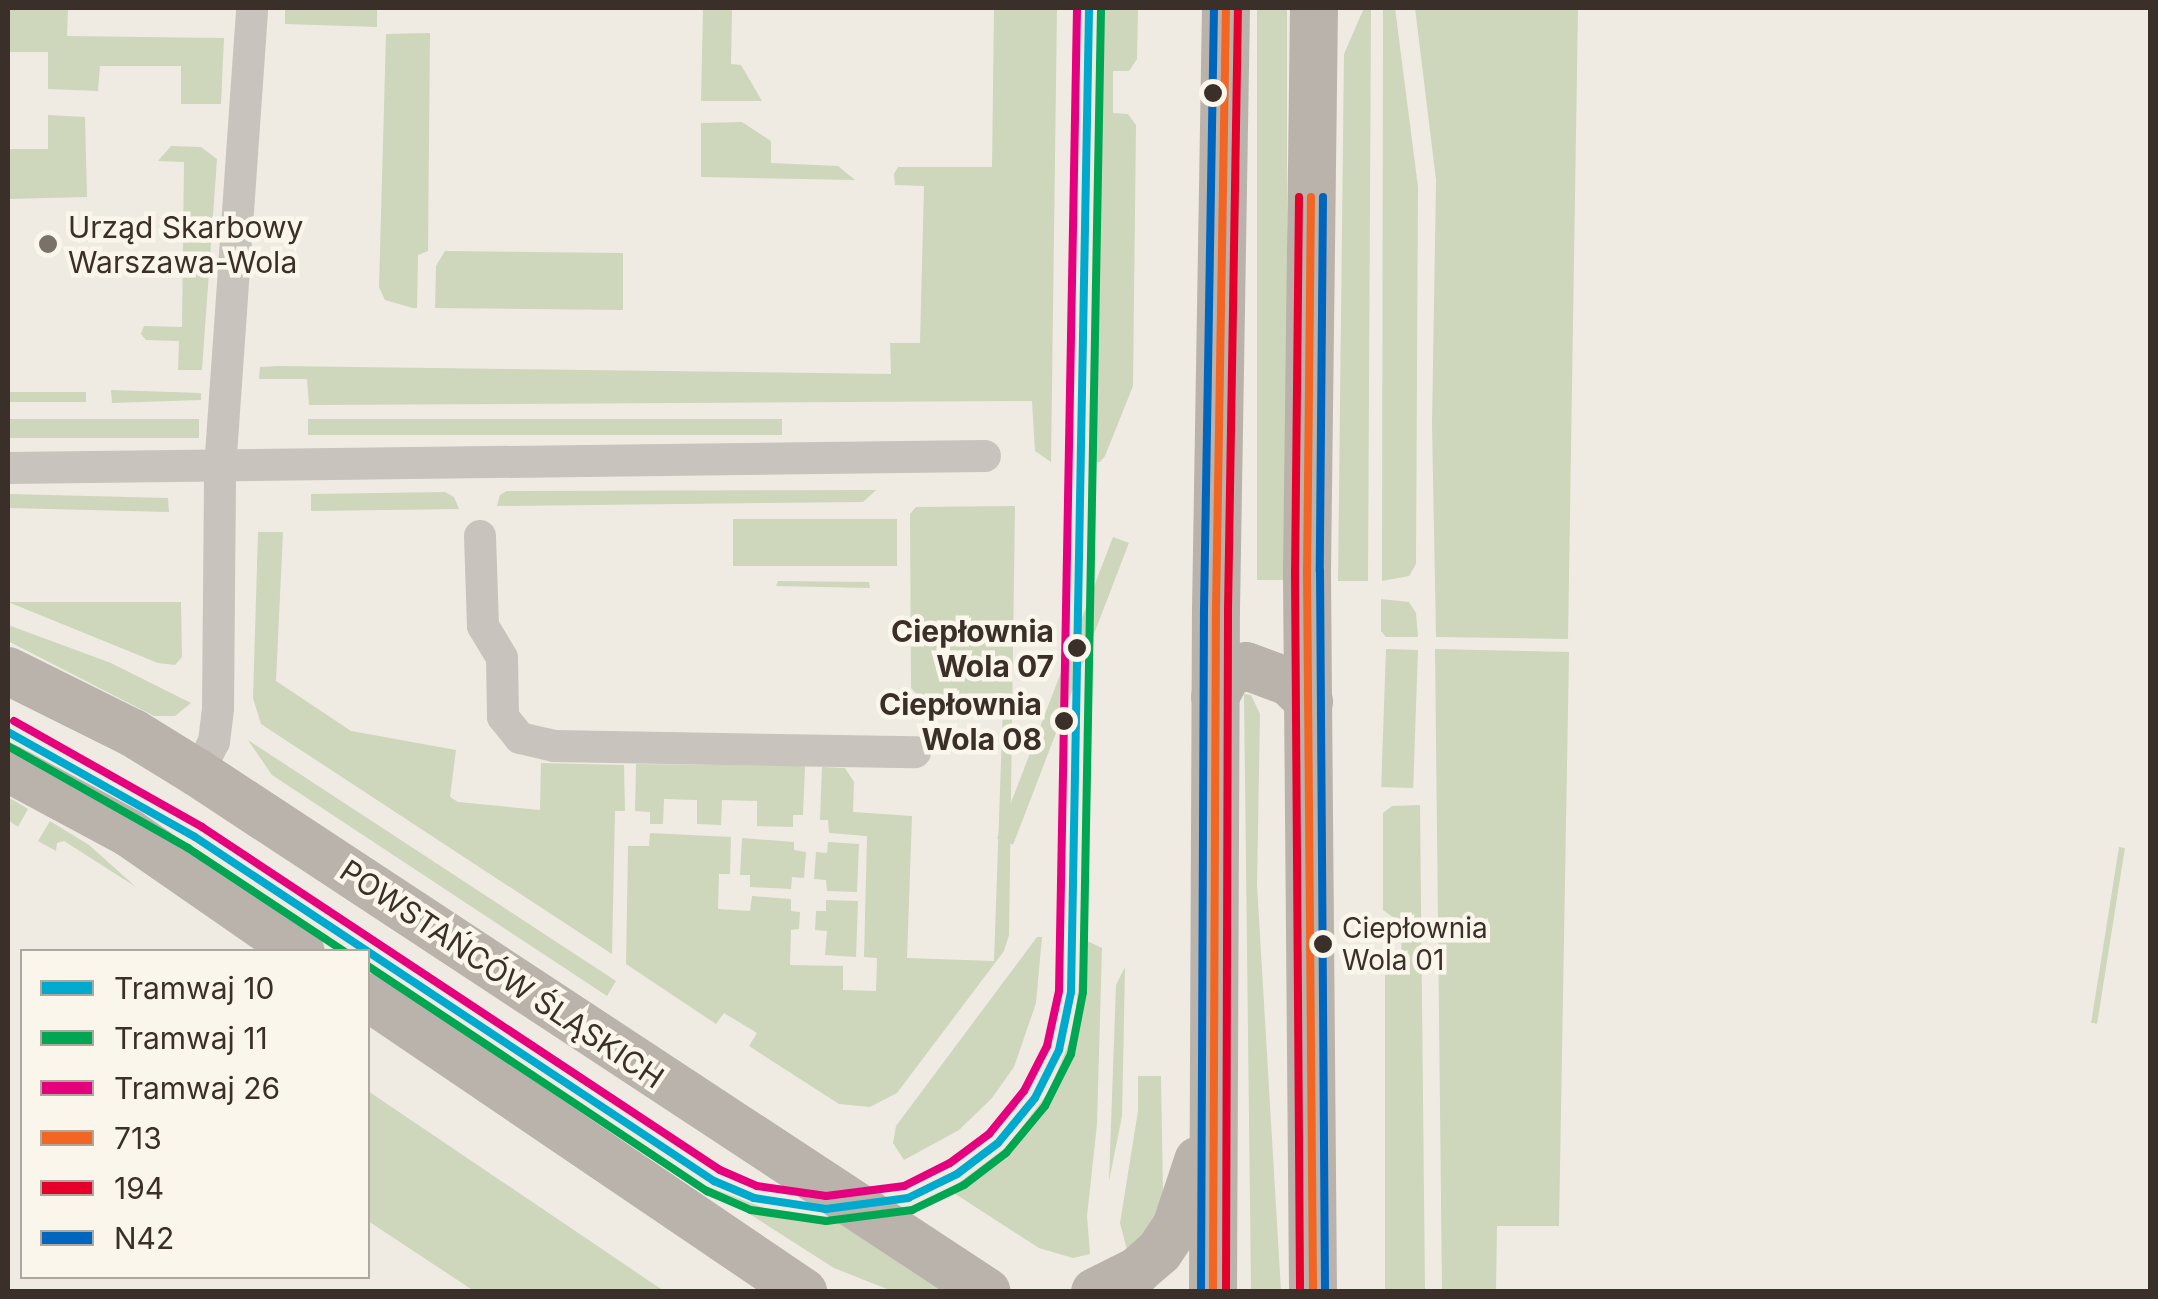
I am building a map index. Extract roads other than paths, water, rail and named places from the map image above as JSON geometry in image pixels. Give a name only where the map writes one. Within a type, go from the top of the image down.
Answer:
[{"type":"main road","points":[[1212,1292],[1215,697],[1226,8]]},
{"type":"main road","points":[[1313,1292],[1310,701],[1314,8]]},
{"type":"main road","points":[[1215,697],[1228,673],[1246,666],[1289,682],[1310,701]]},
{"type":"main road","name":"POWSTAŃCÓW ŚLĄSKICH","points":[[8,670],[133,734],[198,773],[987,1292]]},
{"type":"main road","points":[[8,768],[130,833],[297,949]]},
{"type":"main road","points":[[370,997],[803,1292]]},
{"type":"main road","points":[[1095,1292],[1137,1272],[1168,1240],[1212,1119]]},
{"type":"street","points":[[198,773],[214,742],[218,708],[220,469],[252,8]]},
{"type":"street","points":[[8,468],[220,469],[986,456]]},
{"type":"street","points":[[480,536],[483,626],[502,658],[503,717],[520,738],[554,746],[914,752]]},
{"type":"tram line","name":"26","points":[[14,721],[202,827],[720,1170],[757,1186],[826,1196],[904,1186],[950,1163],[989,1134],[1024,1091],[1047,1046],[1059,991],[1077,8]]},
{"type":"tram line","name":"10","points":[[370,953],[714,1181],[754,1198],[826,1209],[908,1198],[957,1174],[998,1143],[1035,1098],[1059,1050],[1071,992],[1089,8]]},
{"type":"tram line","name":"11","points":[[370,967],[707,1191],[751,1210],[826,1221],[912,1210],[964,1185],[1006,1153],[1045,1106],[1071,1054],[1083,992],[1101,8]]},
{"type":"tram line","name":"10","points":[[8,732],[195,837],[364,949]]},
{"type":"tram line","name":"11","points":[[8,746],[188,848],[340,949]]},
{"type":"place","name":"Urząd Skarbowy Warszawa-Wola","points":[[48,244]]},
{"type":"place","name":"Ciepłownia Wola 07","points":[[1077,648]]},
{"type":"place","name":"Ciepłownia Wola 08","points":[[1064,721]]},
{"type":"place","name":"Ciepłownia Wola 01","points":[[1323,944]]}]
